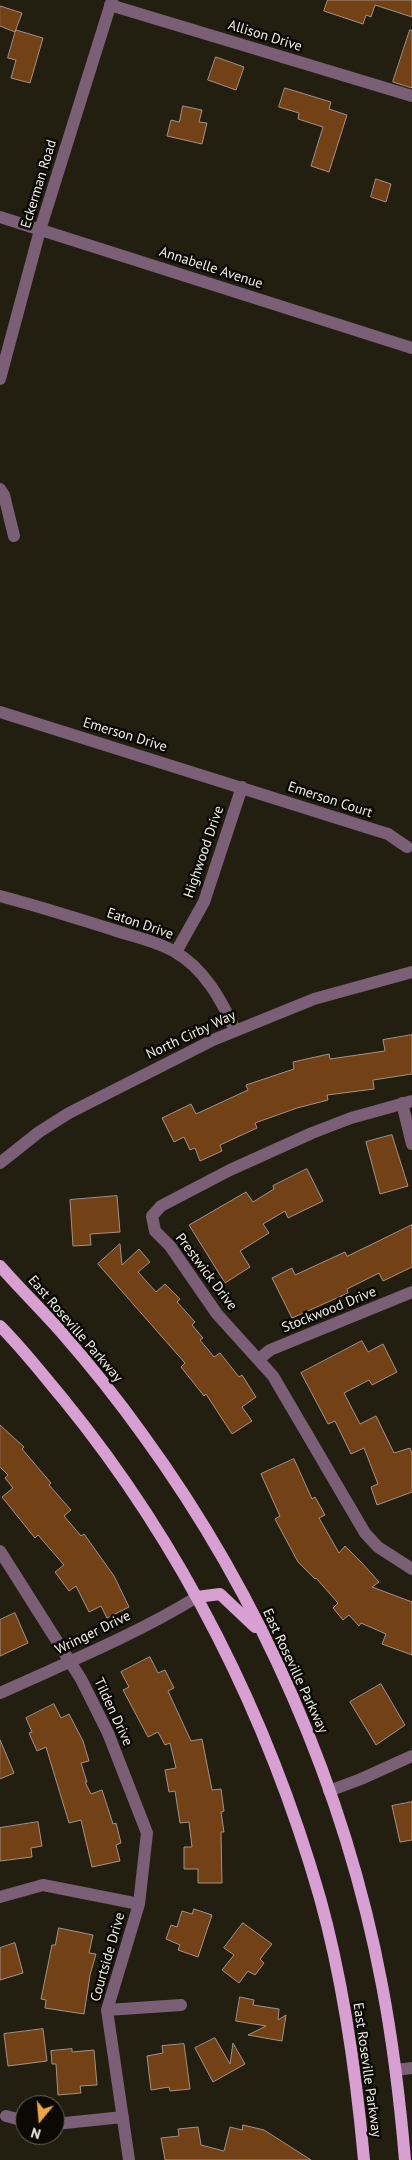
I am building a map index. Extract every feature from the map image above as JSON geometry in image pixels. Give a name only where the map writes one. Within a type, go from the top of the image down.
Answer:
[{"type":"main road","name":"East Roseville Parkway","points":[[0,1266],[62,1333],[142,1433],[165,1465],[212,1541],[262,1633],[287,1685],[329,1791],[344,1835],[372,1938],[382,1984],[396,2070],[405,2160]]},
{"type":"main road","name":"East Roseville Parkway","points":[[0,1326],[37,1368],[104,1452],[153,1523],[225,1649],[274,1760],[320,1899],[350,2037],[364,2160]]},
{"type":"main road","points":[[197,1598],[220,1594],[262,1633]]},
{"type":"street","name":"Allison Drive","points":[[111,3],[412,96]]},
{"type":"street","name":"Eckerman Road","points":[[1,374],[40,230],[111,3]]},
{"type":"street","name":"Annabelle Avenue","points":[[0,217],[412,348]]},
{"type":"street","points":[[0,489],[4,495],[14,536]]},
{"type":"street","name":"Emerson Drive","points":[[0,712],[242,787]]},
{"type":"street","name":"Emerson Court","points":[[242,787],[388,834],[406,848]]},
{"type":"street","name":"Highwood Drive","points":[[176,952],[206,895],[242,787]]},
{"type":"street","name":"Eaton Drive","points":[[0,896],[148,941],[176,952],[188,961],[209,984],[235,1030]]},
{"type":"street","name":"North Cirby Way","points":[[0,1163],[39,1132],[69,1113],[182,1054],[235,1030],[314,999],[412,972]]},
{"type":"street","points":[[407,1102],[412,1144]]},
{"type":"street","name":"Prestwick Drive","points":[[407,1102],[351,1118],[273,1149],[161,1206],[152,1216],[155,1231],[170,1246],[207,1301],[273,1376],[365,1533],[378,1548],[412,1569]]},
{"type":"street","name":"Stockwood Drive","points":[[259,1359],[270,1350],[412,1292]]},
{"type":"street","name":"Tilden Drive","points":[[0,1551],[70,1661],[108,1733],[147,1833],[139,1904]]},
{"type":"street","name":"Wringer Drive","points":[[0,1693],[70,1661],[197,1598]]},
{"type":"street","points":[[329,1791],[362,1780],[412,1756]]},
{"type":"street","name":"Courtside Drive","points":[[0,1897],[43,1885],[139,1904],[107,2010],[129,2160]]},
{"type":"street","points":[[107,2010],[181,2005]]},
{"type":"street","points":[[396,2070],[412,2068]]},
{"type":"street","points":[[6,2116],[15,2118]]},
{"type":"street","points":[[65,2123],[123,2117]]},
{"type":"building","points":[[328,0],[412,0],[412,17],[375,5],[371,17],[366,15],[363,24],[324,11]]},
{"type":"building","points":[[0,6],[22,13],[15,32],[0,26]]},
{"type":"building","points":[[16,30],[43,38],[30,83],[11,78],[16,60],[8,58]]},
{"type":"building","points":[[410,30],[412,30],[412,88],[393,82]]},
{"type":"building","points":[[216,57],[244,67],[236,90],[208,80]]},
{"type":"building","points":[[285,88],[331,102],[329,109],[347,115],[329,172],[311,166],[323,127],[298,119],[299,113],[279,107]]},
{"type":"building","points":[[183,106],[202,110],[199,122],[207,123],[202,144],[167,136],[171,120],[179,122]]},
{"type":"building","points":[[376,179],[391,184],[386,202],[371,197]]},
{"type":"building","points":[[412,1035],[412,1074],[373,1080],[374,1089],[327,1095],[328,1100],[297,1108],[255,1123],[257,1128],[220,1145],[222,1151],[200,1161],[195,1148],[190,1150],[184,1137],[174,1142],[162,1118],[191,1104],[196,1114],[248,1090],[246,1085],[294,1069],[293,1062],[329,1054],[330,1059],[385,1051],[383,1040]]},
{"type":"building","points":[[392,1135],[408,1186],[380,1194],[366,1142]]},
{"type":"building","points":[[307,1169],[323,1201],[288,1218],[285,1211],[263,1224],[269,1233],[240,1251],[250,1267],[225,1283],[189,1225],[246,1192],[253,1202],[274,1189],[273,1186]]},
{"type":"building","points":[[117,1196],[120,1232],[90,1234],[91,1245],[73,1246],[70,1200]]},
{"type":"building","points":[[412,1225],[412,1267],[383,1281],[379,1273],[347,1289],[348,1293],[292,1318],[272,1278],[292,1268],[295,1275],[345,1252],[347,1256]]},
{"type":"building","points":[[120,1244],[122,1265],[139,1249],[150,1262],[138,1272],[156,1292],[165,1284],[180,1299],[177,1302],[195,1322],[192,1325],[203,1338],[200,1340],[214,1357],[220,1353],[239,1377],[242,1375],[256,1397],[242,1407],[252,1421],[232,1434],[206,1394],[204,1396],[181,1367],[185,1363],[98,1264]]},
{"type":"building","points":[[362,1341],[368,1352],[383,1344],[397,1372],[372,1385],[369,1380],[344,1393],[360,1424],[376,1416],[394,1453],[410,1448],[412,1454],[412,1492],[377,1505],[371,1487],[378,1484],[364,1448],[351,1454],[335,1421],[328,1424],[301,1373]]},
{"type":"building","points":[[0,1425],[24,1447],[22,1449],[71,1510],[64,1516],[81,1536],[84,1534],[114,1576],[129,1607],[107,1618],[101,1606],[89,1612],[76,1586],[69,1591],[55,1572],[64,1565],[38,1535],[35,1538],[2,1497],[13,1488],[5,1478],[8,1475],[0,1467]]},
{"type":"building","points":[[294,1459],[312,1499],[315,1497],[325,1515],[319,1518],[339,1553],[345,1546],[361,1562],[379,1582],[372,1587],[412,1602],[412,1655],[382,1644],[386,1634],[361,1623],[359,1626],[349,1615],[343,1620],[333,1608],[338,1603],[316,1578],[298,1562],[275,1519],[280,1516],[261,1474]]},
{"type":"building","points":[[15,1613],[28,1643],[0,1656],[0,1620]]},
{"type":"building","points":[[150,1657],[158,1673],[165,1670],[174,1688],[168,1691],[191,1741],[202,1739],[212,1790],[221,1789],[224,1811],[221,1812],[224,1832],[221,1832],[222,1883],[198,1883],[198,1869],[184,1869],[184,1847],[192,1847],[189,1822],[180,1823],[175,1791],[169,1792],[165,1770],[176,1768],[170,1743],[165,1745],[158,1732],[148,1737],[123,1690],[129,1687],[121,1672]]},
{"type":"building","points":[[381,1684],[405,1725],[376,1745],[350,1702]]},
{"type":"building","points":[[54,1704],[61,1718],[69,1714],[83,1741],[89,1761],[81,1763],[87,1782],[85,1782],[91,1794],[102,1790],[113,1824],[116,1823],[121,1843],[116,1845],[120,1861],[92,1867],[81,1820],[69,1823],[46,1747],[37,1751],[29,1733],[32,1732],[26,1718]]},
{"type":"building","points":[[0,1740],[14,1773],[0,1779]]},
{"type":"building","points":[[412,1802],[412,1840],[400,1842],[392,1806]]},
{"type":"building","points":[[38,1822],[42,1846],[31,1848],[32,1857],[0,1861],[0,1828]]},
{"type":"building","points":[[194,1909],[212,1915],[198,1957],[178,1950],[180,1945],[166,1939],[171,1925],[177,1927],[182,1911],[192,1914]]},
{"type":"building","points":[[243,1923],[272,1944],[260,1959],[264,1963],[255,1975],[248,1971],[239,1983],[222,1970],[234,1955],[224,1948]]},
{"type":"building","points":[[59,1928],[93,1935],[89,1953],[96,1954],[90,1975],[84,2014],[45,2008],[46,2000],[41,1999],[52,1945],[55,1945]]},
{"type":"building","points":[[15,1943],[23,1973],[0,1980],[0,1948]]},
{"type":"building","points":[[240,1997],[254,2000],[253,2005],[279,2009],[278,2020],[286,2015],[282,2041],[248,2035],[266,2026],[236,2021]]},
{"type":"building","points":[[43,2029],[47,2061],[8,2066],[4,2034]]},
{"type":"building","points":[[215,2038],[230,2064],[233,2043],[245,2064],[213,2082],[195,2048]]},
{"type":"building","points":[[184,2044],[190,2089],[170,2091],[169,2087],[151,2090],[147,2056],[163,2053],[162,2046]]},
{"type":"building","points":[[72,2049],[72,2052],[94,2050],[97,2085],[80,2086],[81,2093],[58,2095],[56,2064],[52,2064],[51,2051]]},
{"type":"building","points":[[243,2125],[264,2130],[311,2160],[165,2160],[161,2138],[179,2136],[178,2129],[198,2127],[201,2145],[224,2151],[230,2127],[242,2130]]}]
